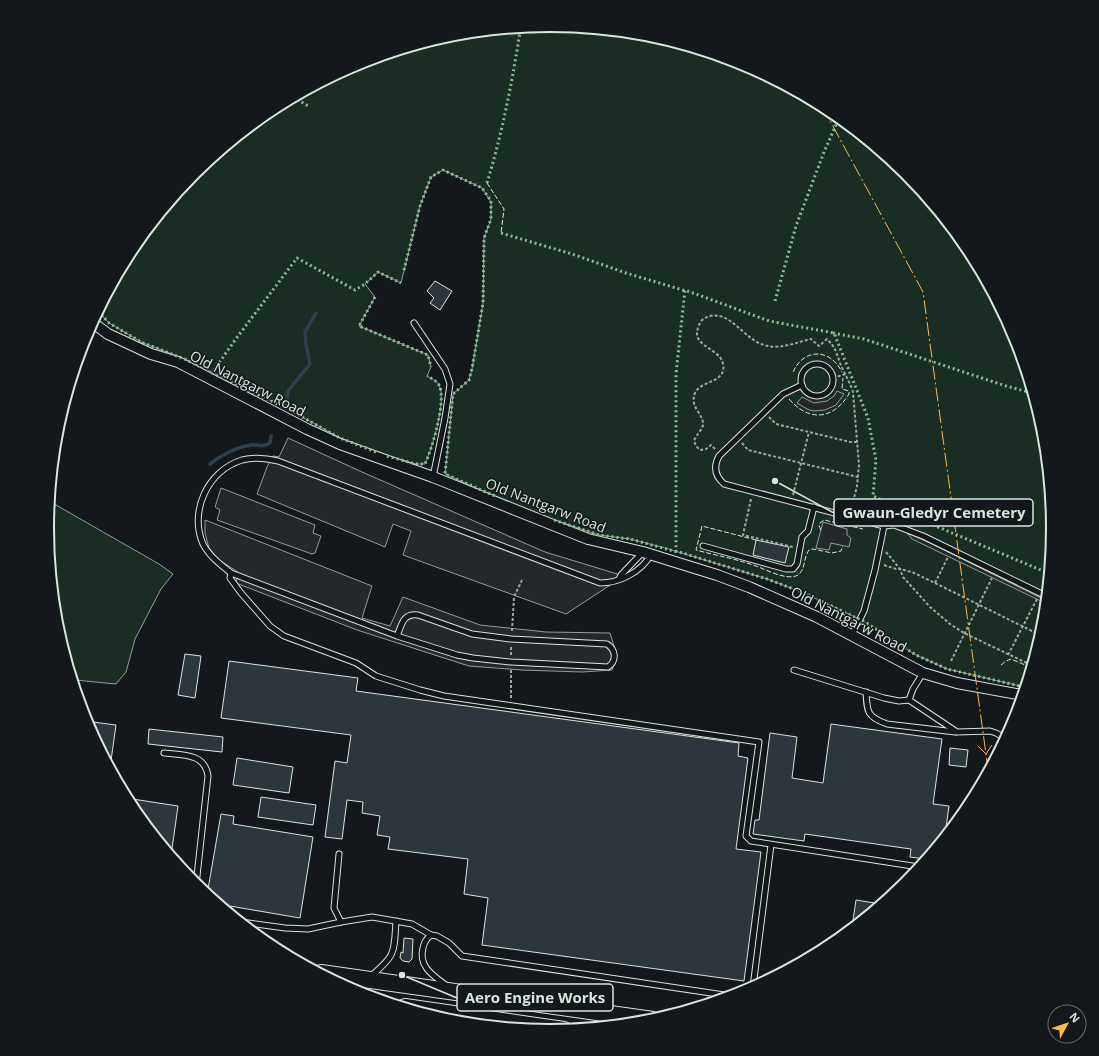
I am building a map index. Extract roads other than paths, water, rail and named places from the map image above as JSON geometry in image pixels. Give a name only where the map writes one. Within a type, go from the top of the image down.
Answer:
[{"type":"main road","points":[[337,976],[631,1017]]},
{"type":"main road","points":[[454,1014],[512,1023]]},
{"type":"street","name":"Old Nantgarw Road","points":[[97,326],[108,334],[151,354],[178,362],[307,429],[340,444],[433,477],[588,539],[647,553],[748,586],[852,635],[923,673],[957,683],[1016,695]]},
{"type":"lane","points":[[414,323],[445,369],[450,384],[433,477]]},
{"type":"lane","points":[[812,365],[822,365],[827,368],[833,378],[830,390],[822,396],[808,393],[802,385],[801,380],[804,371],[812,365]]},
{"type":"lane","points":[[802,385],[783,394],[719,456],[715,471],[724,484],[884,526],[894,525],[909,530],[1041,593]]},
{"type":"lane","points":[[397,636],[403,621],[411,614],[418,615],[472,634],[512,639],[607,644],[614,652],[614,661],[612,665],[608,667],[510,662],[457,655],[397,636],[231,573],[219,564],[204,545],[198,524],[199,509],[205,492],[213,479],[221,472],[242,460],[267,458],[391,503],[600,583],[611,583],[624,579],[648,560],[647,553]]},
{"type":"lane","points":[[703,546],[786,569],[793,569],[797,564],[802,537],[808,531],[814,507]]},
{"type":"lane","points":[[852,635],[864,611],[877,562],[884,526]]},
{"type":"lane","points":[[619,580],[621,575],[647,553]]},
{"type":"lane","points":[[231,573],[230,578],[241,593],[270,626],[284,636],[356,663],[376,676],[444,696],[759,742],[746,836],[751,842],[912,866]]},
{"type":"lane","points":[[794,670],[899,702],[909,700],[957,732]]},
{"type":"lane","points":[[909,700],[913,689],[923,673]]},
{"type":"lane","points":[[866,692],[867,709],[873,717],[887,724],[957,732],[990,731],[1000,735]]},
{"type":"lane","points":[[164,753],[196,758],[203,763],[207,769],[208,776],[197,877]]},
{"type":"lane","points":[[754,980],[771,845]]},
{"type":"lane","points":[[339,854],[334,908],[341,922]]},
{"type":"lane","points":[[250,923],[285,928],[308,929],[372,917],[412,924],[448,943],[462,956],[719,994]]},
{"type":"lane","points":[[367,980],[385,964],[392,955],[396,921]]},
{"type":"lane","points":[[431,935],[426,939],[423,946],[422,960],[428,971],[453,991]]},
{"type":"waterway","points":[[286,408],[288,391],[310,364],[305,332],[316,313]]},
{"type":"waterway","points":[[210,464],[224,455],[240,448],[251,445],[263,446],[270,443],[271,436]]},
{"type":"place","name":"Gwaun-Gledyr Cemetery","points":[[775,481]]},
{"type":"place","name":"Aero Engine Works","points":[[402,975]]}]
